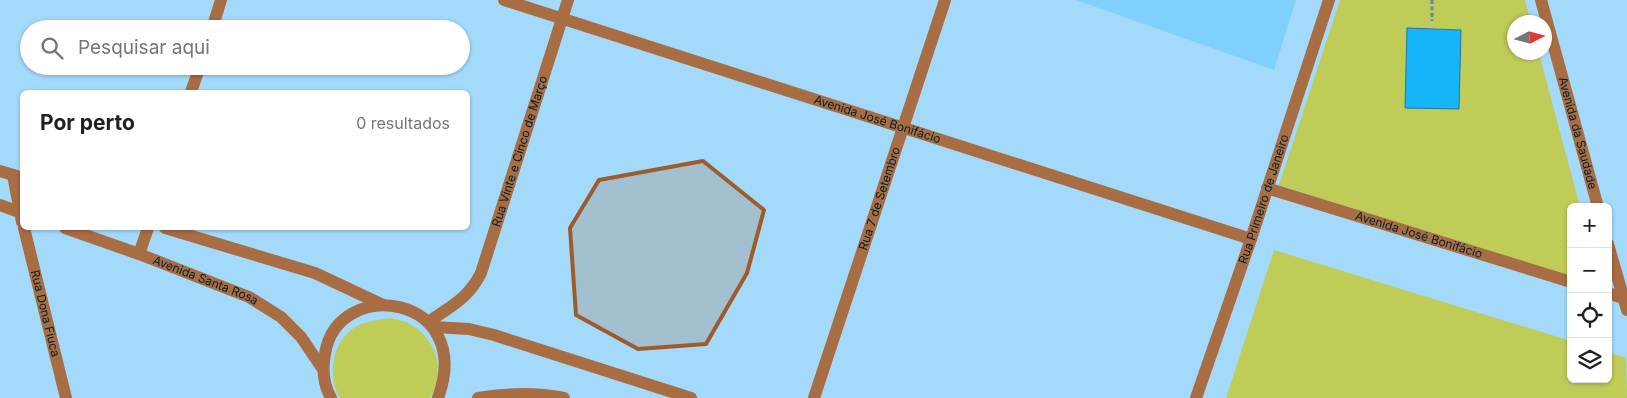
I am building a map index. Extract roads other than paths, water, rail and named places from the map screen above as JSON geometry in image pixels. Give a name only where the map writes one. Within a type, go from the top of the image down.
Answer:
[{"type":"street","points":[[215,20],[221,0]]},
{"type":"street","name":"Avenida José Bonifácio","points":[[504,0],[1251,239]]},
{"type":"street","name":"Rua Vinte e Cinco de Março","points":[[431,324],[465,297],[475,286],[481,273],[568,0]]},
{"type":"street","name":"Rua 7 de Setembro","points":[[814,398],[945,0]]},
{"type":"street","name":"Rua Primeiro de Janeiro","points":[[1196,398],[1251,239],[1329,0]]},
{"type":"street","name":"Avenida da Saudade","points":[[1541,0],[1597,203]]},
{"type":"street","points":[[192,90],[197,75]]},
{"type":"street","points":[[0,171],[18,177],[20,196]]},
{"type":"street","name":"Avenida José Bonifácio","points":[[1267,188],[1567,281]]},
{"type":"street","points":[[0,205],[20,214]]},
{"type":"street","name":"Rua Dona Fiuca","points":[[24,230],[66,398]]},
{"type":"street","name":"Avenida Santa Rosa","points":[[71,230],[139,254],[249,297],[281,317],[301,337],[322,368]]},
{"type":"street","points":[[139,254],[147,230]]},
{"type":"street","points":[[172,230],[315,273],[383,305]]},
{"type":"street","points":[[1609,248],[1625,304]]},
{"type":"street","points":[[1612,296],[1625,304]]},
{"type":"street","points":[[331,398],[326,388],[322,368],[326,344],[339,324],[359,310],[383,305],[409,310],[431,324],[469,329],[494,335],[691,398]]},
{"type":"street","points":[[431,324],[441,343],[446,363],[444,384],[438,398]]},
{"type":"street","points":[[478,398],[510,393],[548,394],[564,398]]}]
